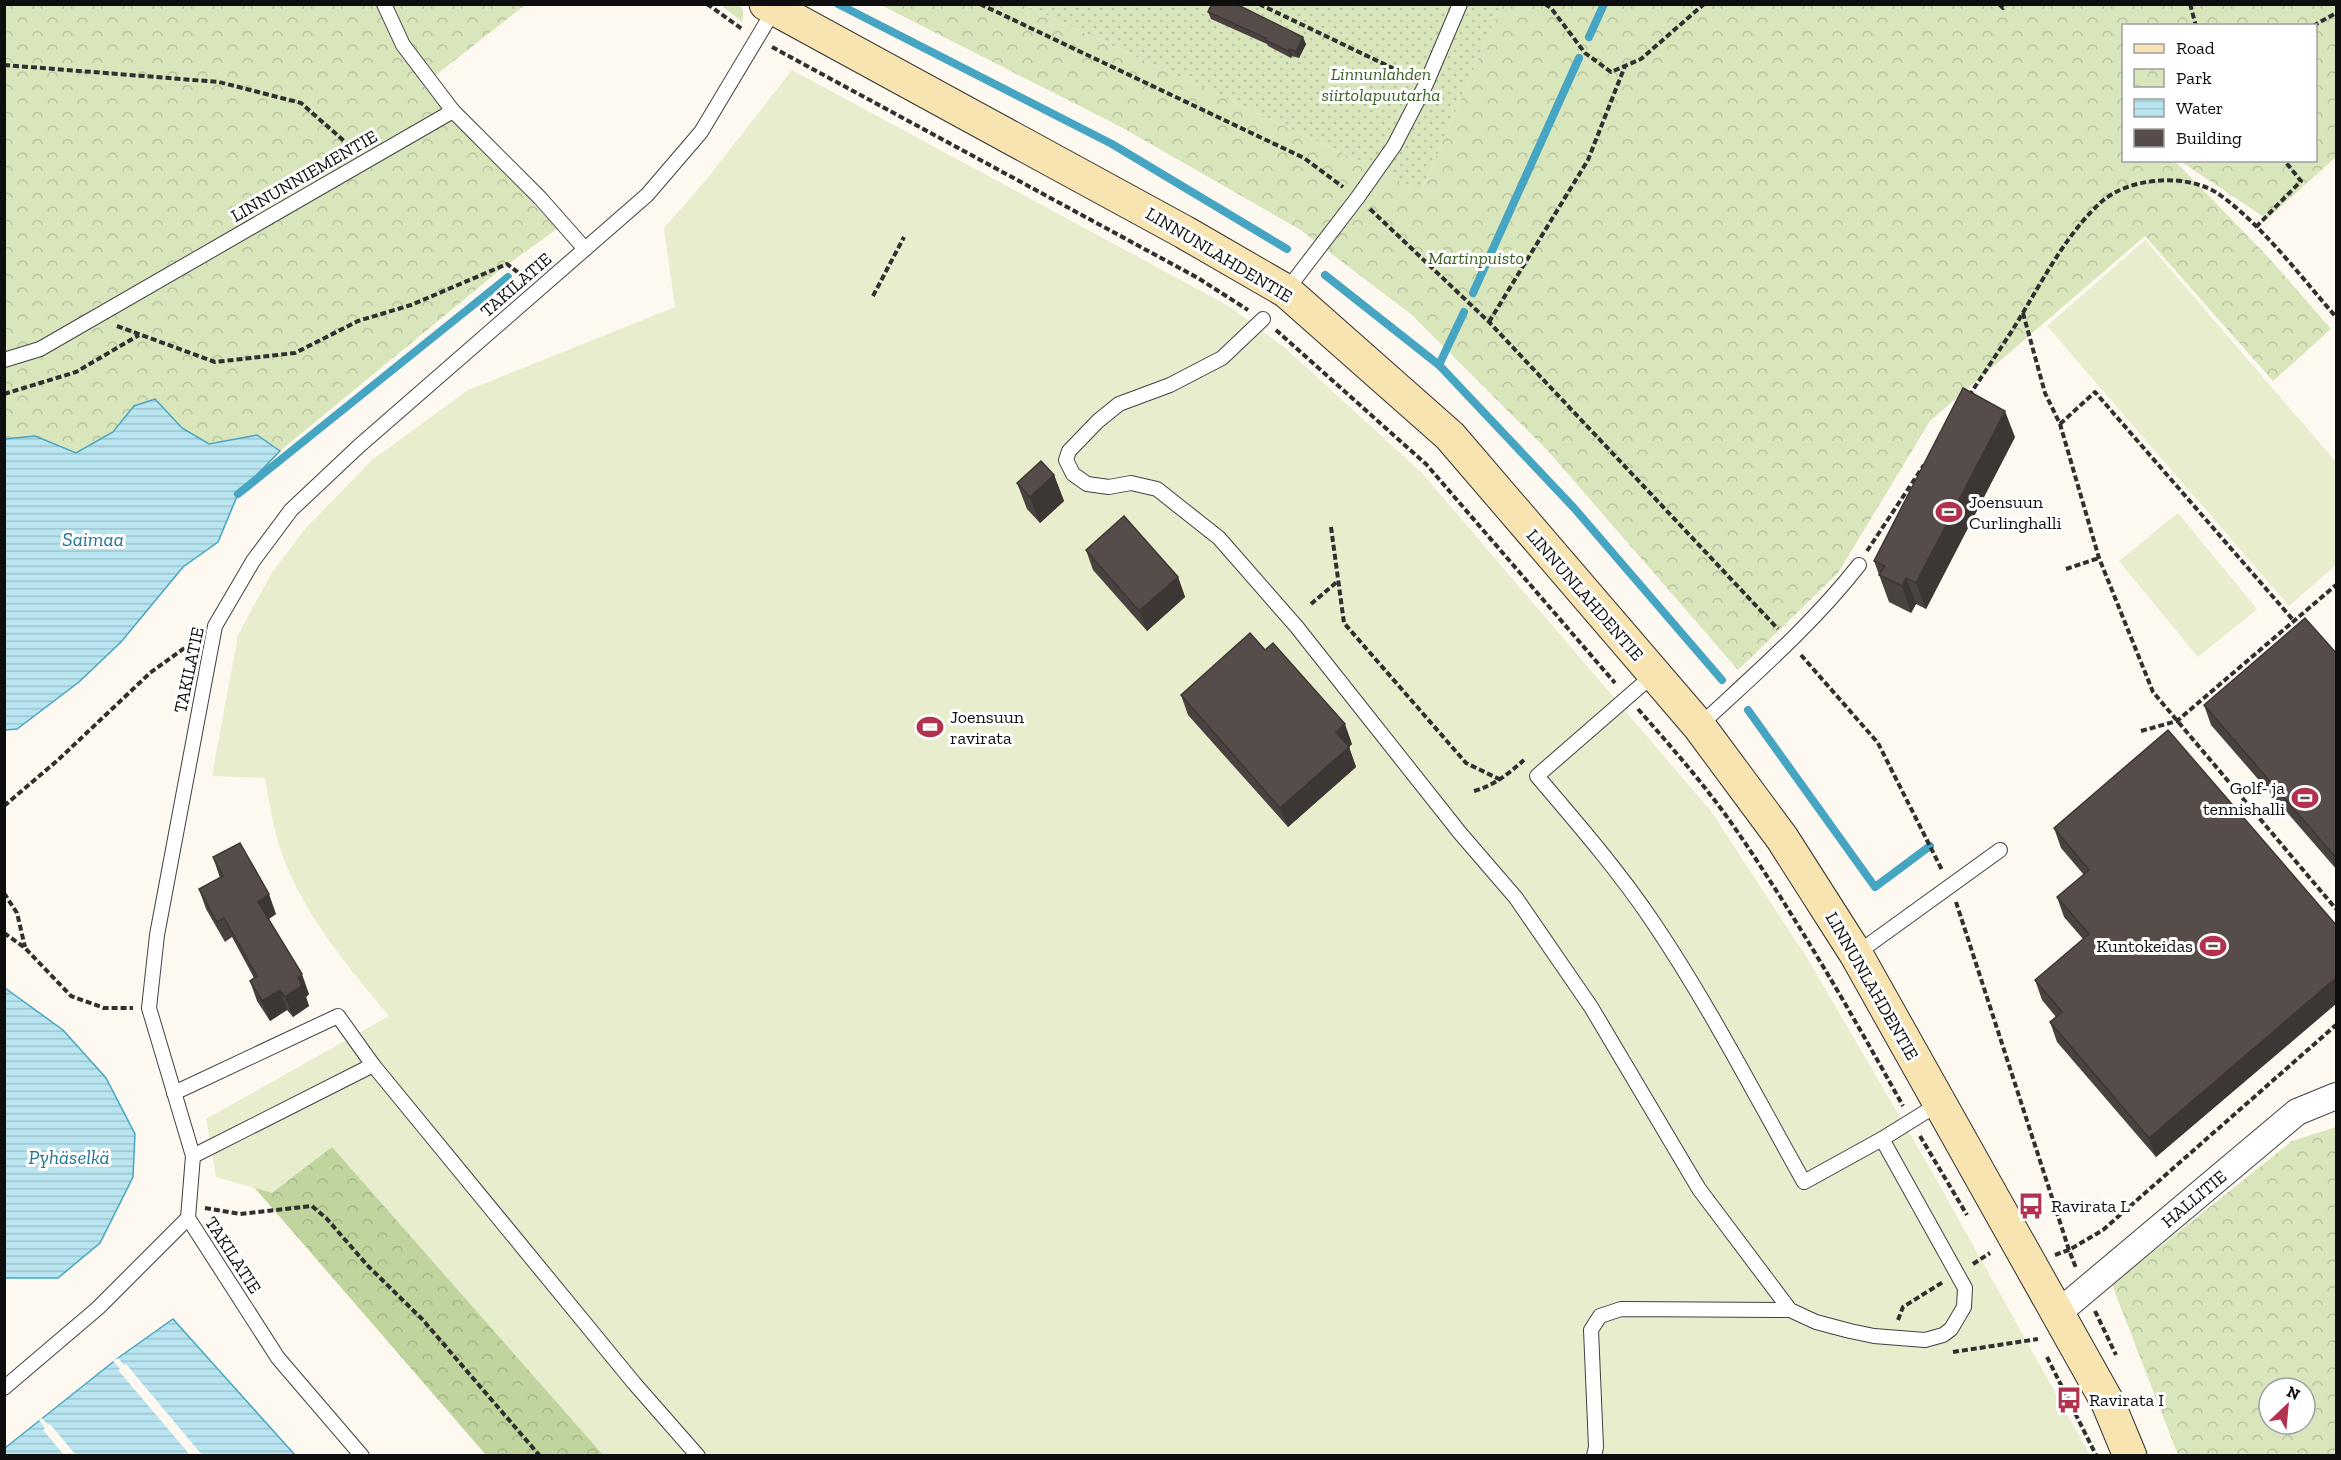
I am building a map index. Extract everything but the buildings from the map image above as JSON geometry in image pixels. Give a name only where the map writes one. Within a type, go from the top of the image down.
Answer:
[{"type":"street","name":"LINNUNLAHDENTIE","points":[[770,7],[1184,232],[1286,291],[1450,436],[1699,726],[1782,838],[1856,954],[2108,1403],[2130,1455]]},
{"type":"street","name":"HALLITIE","points":[[2058,1313],[2297,1112],[2337,1096]]},
{"type":"lane","points":[[384,4],[403,45],[453,111],[540,198],[585,249]]},
{"type":"lane","points":[[1286,291],[1394,146],[1426,84],[1460,4]]},
{"type":"lane","name":"TAKILATIE","points":[[362,1455],[278,1358],[188,1212],[193,1156],[149,1008],[157,935],[215,626],[253,561],[291,510],[359,446],[647,195],[700,132],[756,38],[770,7]]},
{"type":"lane","name":"LINNUNNIEMENTIE","points":[[4,360],[40,349],[453,111]]},
{"type":"lane","points":[[1263,319],[1222,358],[1170,385],[1119,404],[1098,421],[1069,451],[1066,460],[1073,474],[1087,484],[1109,487],[1131,483],[1157,489],[1219,538],[1296,626],[1461,833],[1516,898],[1591,1007],[1699,1189],[1790,1310]]},
{"type":"lane","points":[[1699,726],[1790,643],[1859,565]]},
{"type":"lane","points":[[1653,675],[1537,776],[1608,861],[1653,922],[1700,999],[1804,1182],[1882,1139],[1940,1103]]},
{"type":"lane","points":[[1856,954],[2000,850]]},
{"type":"lane","points":[[174,1093],[338,1016],[374,1065],[634,1383],[698,1455]]},
{"type":"lane","points":[[193,1156],[374,1065]]},
{"type":"lane","points":[[1594,1455],[1596,1447],[1591,1330],[1600,1316],[1621,1309],[1790,1310],[1816,1323],[1874,1336],[1925,1340],[1943,1335],[1951,1329],[1965,1307],[1965,1288],[1882,1139]]},
{"type":"lane","points":[[4,1388],[98,1308],[188,1212]]},
{"type":"path","points":[[707,4],[756,38],[1198,278],[1263,319],[1426,464],[1676,753],[1740,835],[1827,971],[1911,1121],[1972,1223]]},
{"type":"path","points":[[980,4],[1304,158],[1358,197],[1489,322],[1790,643],[1878,743],[1951,886],[2068,1250],[2120,1363]]},
{"type":"path","points":[[1259,4],[1426,84]]},
{"type":"path","points":[[1545,4],[1551,8],[1585,52],[1611,72],[1641,59],[1704,4]]},
{"type":"path","points":[[1999,4],[2003,8],[2006,4]]},
{"type":"path","points":[[2190,4],[2195,24]]},
{"type":"path","points":[[2317,24],[2337,13]]},
{"type":"path","points":[[4,65],[219,81],[301,103],[366,160]]},
{"type":"path","points":[[1489,322],[1588,160],[1624,66]]},
{"type":"path","points":[[2256,227],[2301,181],[2286,162]]},
{"type":"path","points":[[1966,400],[2049,267],[2101,202],[2129,185],[2165,179],[2192,183],[2218,193],[2256,227],[2337,317]]},
{"type":"path","points":[[873,296],[904,237]]},
{"type":"path","points":[[94,318],[215,362],[296,353],[358,321],[411,305],[507,264],[537,291]]},
{"type":"path","points":[[2023,312],[2045,393],[2060,424],[2099,558],[2152,692],[2337,909]]},
{"type":"path","points":[[4,394],[76,372],[139,335]]},
{"type":"path","points":[[2060,424],[2095,392],[2294,621]]},
{"type":"path","points":[[1859,565],[1928,458]]},
{"type":"path","points":[[1331,527],[1344,622],[1466,763],[1501,780]]},
{"type":"path","points":[[2066,569],[2099,558]]},
{"type":"path","points":[[1311,604],[1338,580]]},
{"type":"path","points":[[2141,731],[2176,721],[2337,585]]},
{"type":"path","points":[[4,806],[58,760],[150,673],[215,626]]},
{"type":"path","points":[[1474,791],[1490,786]]},
{"type":"path","points":[[4,893],[17,913],[25,948]]},
{"type":"path","points":[[4,933],[25,948],[71,996],[104,1008],[149,1008]]},
{"type":"path","points":[[2029,1264],[2068,1250],[2103,1230],[2337,1025]]},
{"type":"path","points":[[188,1212],[240,1214],[312,1206],[422,1319],[540,1455]]},
{"type":"path","points":[[1984,1243],[1994,1261]]},
{"type":"path","points":[[1894,1338],[1903,1307],[1990,1253]]},
{"type":"path","points":[[2038,1338],[2097,1455]]},
{"type":"green space","points":[[4,5],[525,5],[423,85],[557,229],[500,270],[280,451],[257,435],[209,444],[183,428],[155,399],[134,406],[113,432],[76,453],[35,436],[5,440]]},
{"type":"green space","points":[[721,5],[739,5],[743,12],[742,22]]},
{"type":"green space","name":"Martinpuisto","points":[[881,5],[1025,5],[1347,155],[1421,192],[1501,5],[2336,5],[2336,157],[2267,219],[2182,162],[2317,162],[2317,24],[2122,24],[2122,162],[2176,162],[2268,257],[2331,329],[2273,381],[2145,236],[1930,421],[1838,573],[1738,670],[1548,451],[1412,315],[1299,229],[1121,127]]},
{"type":"green space","name":"Linnunlahden siirtolapuutarha","points":[[1025,5],[1501,5],[1421,192],[1347,155]]},
{"type":"green space","name":"Joensuun ravirata","points":[[792,70],[1227,305],[1284,347],[1422,473],[1710,810],[1806,956],[1935,1177],[2090,1455],[603,1455],[332,1147],[272,1193],[216,1177],[206,1119],[389,1016],[324,934],[298,890],[278,842],[265,778],[212,776],[238,635],[271,574],[305,529],[372,460],[468,390],[675,307],[664,228],[706,180]]},
{"type":"green space","points":[[2145,240],[2336,462],[2336,565],[2289,606],[2047,326]]},
{"type":"green space","points":[[2178,513],[2257,609],[2198,657],[2119,561]]},
{"type":"green space","points":[[2336,1127],[2336,1455],[2178,1455],[2112,1285],[2292,1141]]},
{"type":"green space","points":[[330,1130],[610,1455],[486,1455],[254,1187]]},
{"type":"water","name":"Saimaa","points":[[155,399],[182,428],[209,444],[257,435],[280,451],[238,494],[218,542],[183,567],[121,642],[79,682],[17,729],[5,730],[5,439],[35,436],[76,453],[113,432],[134,406]]},
{"type":"water","name":"Pyhäselkä","points":[[5,988],[63,1030],[106,1078],[135,1134],[133,1177],[100,1243],[58,1278],[5,1278]]},
{"type":"water","points":[[173,1319],[295,1455],[5,1456],[5,1448],[118,1358]]},
{"type":"pier","points":[[118,1358],[124,1365],[126,1364],[202,1455],[190,1455],[118,1370],[120,1369],[113,1361]]},
{"type":"pier","points":[[42,1418],[48,1425],[50,1424],[76,1455],[64,1455],[43,1430],[45,1428],[39,1420]]},
{"type":"waterway","points":[[838,4],[1112,144],[1287,249]]},
{"type":"waterway","points":[[1589,37],[1604,4]]},
{"type":"waterway","points":[[1473,293],[1579,58]]},
{"type":"waterway","points":[[1325,275],[1439,365],[1464,312]]},
{"type":"waterway","points":[[238,494],[508,277]]},
{"type":"waterway","points":[[1439,365],[1574,508],[1722,680]]},
{"type":"waterway","points":[[1748,710],[1875,887],[1930,846]]},
{"type":"place","name":"Joensuun Curlinghalli","points":[[1949,512]]},
{"type":"place","name":"Joensuun ravirata","points":[[930,727]]},
{"type":"place","name":"Golf- ja tennishalli","points":[[2305,798]]},
{"type":"place","name":"Kuntokeidas","points":[[2213,946]]},
{"type":"place","name":"Ravirata L","points":[[2031,1206]]},
{"type":"place","name":"Ravirata I","points":[[2069,1400]]}]
